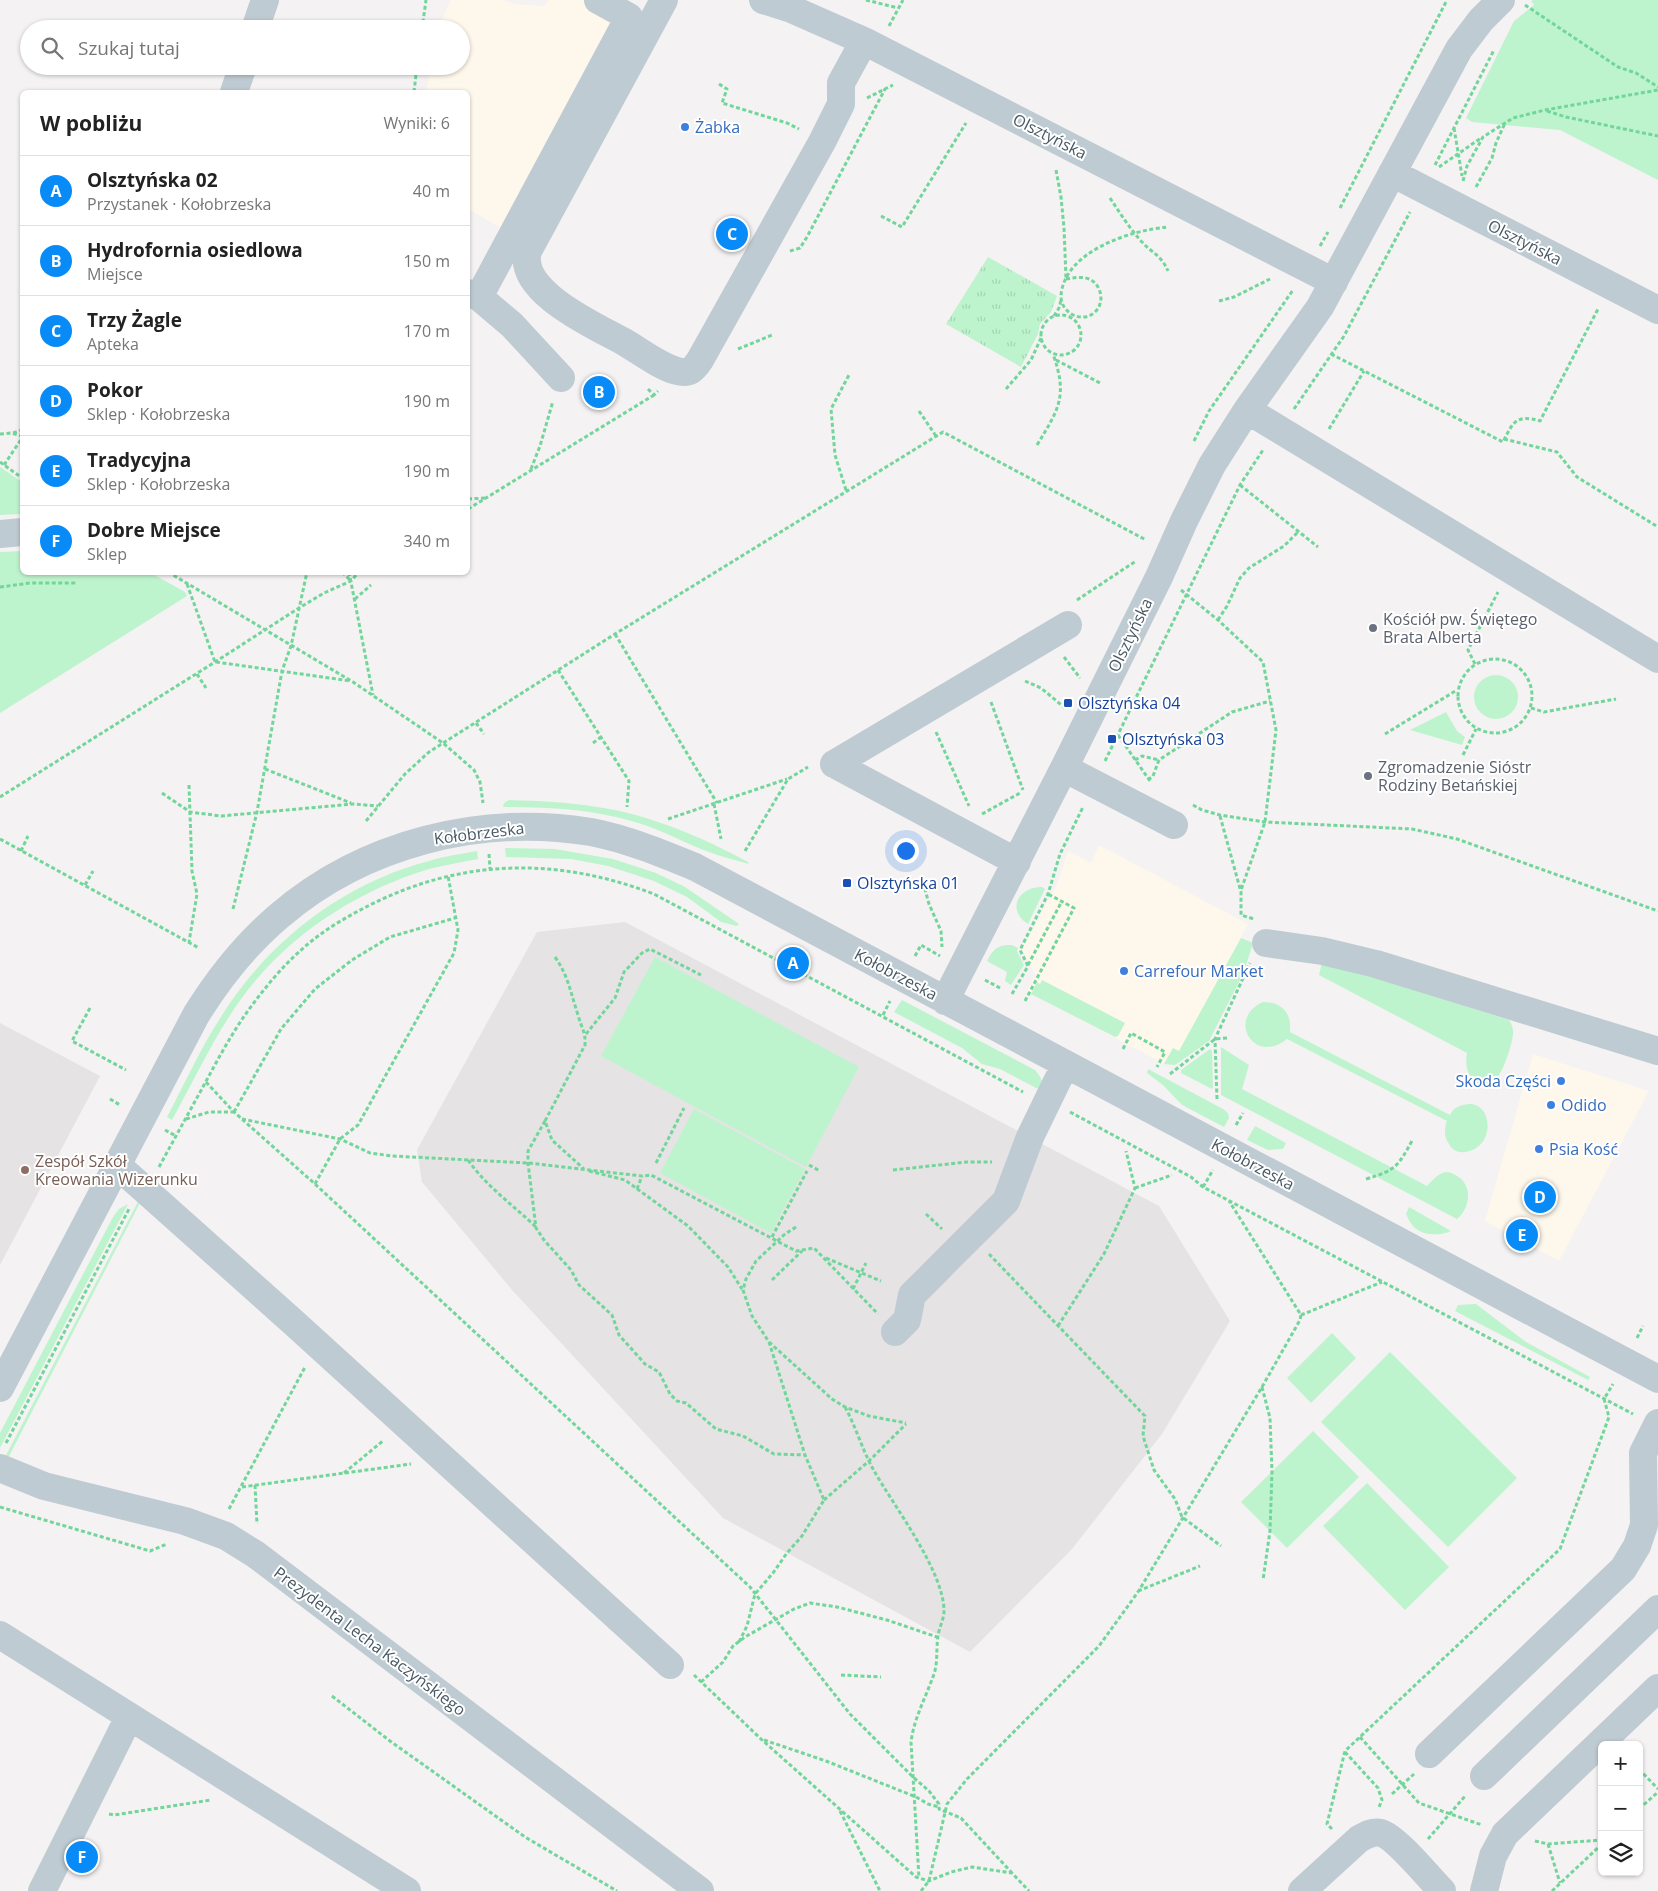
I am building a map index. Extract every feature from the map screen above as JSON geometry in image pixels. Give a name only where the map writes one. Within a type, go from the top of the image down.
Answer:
[{"type":"street","points":[[258,20],[265,0]]},
{"type":"street","points":[[561,378],[512,326],[473,295],[629,17],[598,0]]},
{"type":"street","points":[[664,0],[528,251],[526,258],[528,269],[542,290],[555,302],[673,370],[685,373],[693,369],[700,360],[822,142],[841,104],[841,83],[864,41]]},
{"type":"street","name":"Olsztyńska","points":[[763,0],[789,8],[864,41],[1334,282]]},
{"type":"street","name":"Olsztyńska","points":[[944,1001],[1017,862],[1212,466],[1247,410],[1306,328],[1334,282],[1458,50],[1481,20],[1510,5]]},
{"type":"street","points":[[235,90],[240,75]]},
{"type":"street","name":"Olsztyńska","points":[[1392,173],[1426,181],[1611,286],[1658,310]]},
{"type":"street","points":[[1247,410],[1658,658]]},
{"type":"street","points":[[0,534],[20,532]]},
{"type":"street","points":[[1017,862],[968,825],[834,764],[1068,625]]},
{"type":"street","points":[[1064,768],[1174,825]]},
{"type":"street","name":"Kołobrzeska","points":[[117,1165],[166,1070],[196,1015],[214,987],[233,963],[278,916],[303,897],[330,880],[386,852],[443,835],[507,827],[534,827],[590,832],[622,839],[695,867],[1658,1379]]},
{"type":"street","points":[[1259,950],[1322,951],[1376,964],[1658,1051]]},
{"type":"street","points":[[896,1332],[907,1320],[912,1296],[1006,1201],[1030,1137],[1065,1065]]},
{"type":"street","points":[[0,1388],[117,1165],[670,1665]]},
{"type":"street","points":[[1429,1754],[1623,1569],[1637,1546],[1644,1525],[1650,1461],[1657,1425]]},
{"type":"street","name":"Prezydenta Lecha Kaczyńskiego","points":[[2,1457],[44,1486],[176,1519],[226,1536],[255,1554],[700,1891]]},
{"type":"street","points":[[1484,1776],[1658,1609]]},
{"type":"street","points":[[0,1635],[129,1718],[407,1891]]},
{"type":"street","points":[[1484,1891],[1493,1856],[1505,1834],[1658,1688]]},
{"type":"street","points":[[42,1891],[129,1718]]},
{"type":"street","points":[[1302,1891],[1349,1847],[1370,1833],[1382,1833],[1396,1843],[1442,1891]]},
{"type":"path","points":[[423,20],[426,0]]},
{"type":"path","points":[[866,0],[898,8],[903,0]]},
{"type":"path","points":[[1337,215],[1447,0]]},
{"type":"path","points":[[1510,5],[1525,5],[1618,67],[1636,73],[1658,89]]},
{"type":"path","points":[[1293,412],[1359,310],[1495,47]]},
{"type":"path","points":[[414,90],[416,75]]},
{"type":"path","points":[[859,102],[885,90],[898,80]]},
{"type":"path","points":[[719,84],[727,89],[722,103],[787,123],[822,142]]},
{"type":"path","points":[[1426,181],[1459,153],[1513,118],[1545,110],[1658,89]]},
{"type":"path","points":[[772,231],[785,238],[783,246],[787,251],[800,248],[864,133],[885,90]]},
{"type":"path","points":[[1545,110],[1566,117],[1658,136]]},
{"type":"path","points":[[1473,195],[1492,158],[1496,142],[1506,122]]},
{"type":"path","points":[[881,216],[902,228],[963,127]]},
{"type":"path","points":[[1454,127],[1463,179]]},
{"type":"path","points":[[1462,189],[1467,166],[1483,137]]},
{"type":"path","points":[[1054,162],[1061,197],[1066,278],[1059,308],[1054,316]]},
{"type":"path","points":[[1109,197],[1134,233],[1162,259],[1168,271]]},
{"type":"path","points":[[1066,278],[1076,266],[1104,244],[1154,228],[1176,227]]},
{"type":"path","points":[[1219,301],[1234,297],[1276,276]]},
{"type":"path","points":[[1006,389],[1031,360],[1047,320],[1054,316],[1062,315],[1073,317],[1088,316],[1100,306],[1102,298],[1096,284],[1090,279],[1082,277],[1066,278]]},
{"type":"path","points":[[1191,446],[1209,411],[1293,291],[1290,283]]},
{"type":"path","points":[[1331,354],[1503,442],[1509,428],[1516,420],[1525,417],[1540,421],[1611,286]]},
{"type":"path","points":[[1041,338],[1046,349],[1061,355],[1069,354],[1080,343],[1080,328],[1067,311],[1061,297]]},
{"type":"path","points":[[735,350],[772,335]]},
{"type":"path","points":[[1037,445],[1055,415],[1060,401],[1059,370],[1053,353]]},
{"type":"path","points":[[1055,359],[1100,383]]},
{"type":"path","points":[[1328,430],[1364,371]]},
{"type":"path","points":[[846,490],[835,455],[831,409],[849,375]]},
{"type":"path","points":[[531,469],[561,378]]},
{"type":"path","points":[[470,508],[654,395]]},
{"type":"path","points":[[919,411],[936,436]]},
{"type":"path","points":[[0,434],[20,431]]},
{"type":"path","points":[[366,821],[405,774],[429,752],[846,490],[943,432],[1146,540]]},
{"type":"path","points":[[11,433],[20,436]]},
{"type":"path","points":[[1504,439],[1556,452],[1577,477],[1658,527]]},
{"type":"path","points":[[4,465],[20,440]]},
{"type":"path","points":[[0,462],[20,477]]},
{"type":"path","points":[[1028,966],[1020,950],[1048,894],[1060,854],[1240,485],[1318,547]]},
{"type":"path","points":[[470,499],[485,498]]},
{"type":"path","points":[[1218,620],[1240,578],[1249,568],[1284,546],[1299,532]]},
{"type":"path","points":[[1475,664],[1468,650],[1511,570]]},
{"type":"path","points":[[173,575],[373,695],[443,744],[474,770],[480,782]]},
{"type":"path","points":[[233,909],[257,812],[282,671],[291,646],[306,575]]},
{"type":"path","points":[[345,575],[351,580]]},
{"type":"path","points":[[350,575],[373,695]]},
{"type":"path","points":[[0,797],[299,608],[351,580],[356,575]]},
{"type":"path","points":[[0,587],[30,583],[76,583]]},
{"type":"path","points":[[187,584],[215,662]]},
{"type":"path","points":[[354,600],[371,585]]},
{"type":"path","points":[[1187,593],[1263,662],[1276,730],[1266,822],[1241,892]]},
{"type":"path","points":[[615,634],[716,804],[721,839]]},
{"type":"path","points":[[1500,659],[1512,663],[1522,671],[1530,682],[1531,708],[1526,718],[1518,726],[1498,734],[1487,733],[1476,729],[1461,713],[1458,702],[1458,690],[1461,680],[1475,664],[1487,660],[1500,659]]},
{"type":"path","points":[[215,662],[353,682]]},
{"type":"path","points":[[558,670],[629,781],[627,807]]},
{"type":"path","points":[[197,674],[206,688]]},
{"type":"path","points":[[982,676],[1026,798]]},
{"type":"path","points":[[1019,679],[1041,688],[1069,712]]},
{"type":"path","points":[[1385,734],[1458,690]]},
{"type":"path","points":[[1531,708],[1544,712],[1616,699]]},
{"type":"path","points":[[1148,780],[1153,776],[1159,760],[1232,712],[1270,701]]},
{"type":"path","points":[[926,709],[968,825],[987,811],[1023,791]]},
{"type":"path","points":[[476,723],[484,734]]},
{"type":"path","points":[[1463,754],[1476,729]]},
{"type":"path","points":[[1118,734],[1148,780],[1156,784]]},
{"type":"path","points":[[593,743],[601,737]]},
{"type":"path","points":[[1135,760],[1142,756],[1159,760]]},
{"type":"path","points":[[265,769],[353,804]]},
{"type":"path","points":[[668,819],[788,779]]},
{"type":"path","points":[[189,785],[192,871],[197,894],[189,942]]},
{"type":"path","points":[[162,793],[190,812],[221,816],[353,804],[378,806]]},
{"type":"path","points":[[1187,801],[1202,810],[1220,816],[1266,822],[1412,830],[1457,839],[1658,911]]},
{"type":"path","points":[[1220,816],[1241,892],[1242,915]]},
{"type":"path","points":[[21,850],[28,836]]},
{"type":"path","points":[[0,839],[199,948]]},
{"type":"path","points":[[2,1457],[136,1195],[146,1191],[232,1034],[255,1001],[299,952],[322,933],[388,895],[426,881],[490,869],[534,868],[596,875],[621,881],[654,894],[1046,1104],[1068,1110],[1191,1177],[1204,1187],[1228,1200],[1604,1399],[1657,1425]]},
{"type":"path","points":[[85,886],[93,871]]},
{"type":"path","points":[[315,1184],[340,1139],[358,1125],[454,953],[458,930],[448,876]]},
{"type":"path","points":[[923,882],[929,904],[941,931],[943,957]]},
{"type":"path","points":[[1025,1001],[1074,908],[1048,894]]},
{"type":"path","points":[[1012,994],[1062,901]]},
{"type":"path","points":[[234,1112],[281,1029],[314,989],[352,960],[390,937],[455,918]]},
{"type":"path","points":[[586,1034],[615,998],[624,972],[642,953],[650,949],[701,975]]},
{"type":"path","points":[[1170,1074],[1215,1039],[1259,950]]},
{"type":"path","points":[[536,1228],[528,1151],[585,1045],[586,1034],[578,1017],[568,980],[563,968],[555,957]]},
{"type":"path","points":[[90,1008],[72,1041],[126,1070]]},
{"type":"path","points":[[1123,1049],[1131,1034],[1165,1052],[1157,1067]]},
{"type":"path","points":[[1215,1039],[1227,1038]]},
{"type":"path","points":[[1215,1039],[1217,1099]]},
{"type":"path","points":[[206,1082],[234,1112],[315,1184],[754,1594],[850,1714],[928,1791],[939,1807]]},
{"type":"path","points":[[656,1163],[684,1108]]},
{"type":"path","points":[[186,1119],[209,1112],[234,1112]]},
{"type":"path","points":[[242,1119],[340,1139],[370,1153],[392,1156],[528,1163],[642,1176],[651,1174],[796,1251],[814,1248],[896,1332]]},
{"type":"path","points":[[545,1121],[552,1140],[584,1169],[625,1180],[688,1226],[728,1267],[743,1290],[752,1316],[769,1342],[832,1399],[845,1407],[869,1416],[906,1423],[869,1460],[824,1500],[802,1536],[754,1594],[747,1626],[739,1642]]},
{"type":"path","points":[[1366,1179],[1388,1172],[1399,1164],[1413,1139]]},
{"type":"path","points":[[1058,1326],[1104,1254],[1135,1188],[1126,1151]]},
{"type":"path","points":[[468,1160],[493,1190],[536,1228],[544,1240],[571,1270],[579,1285],[612,1314],[619,1335],[645,1364],[659,1372],[670,1394],[677,1401],[686,1403],[716,1429],[743,1436],[774,1454],[805,1455]]},
{"type":"path","points":[[893,1170],[967,1162],[996,1162]]},
{"type":"path","points":[[809,1166],[820,1171]]},
{"type":"path","points":[[772,1237],[806,1170]]},
{"type":"path","points":[[1135,1188],[1172,1175]]},
{"type":"path","points":[[637,1189],[642,1176]]},
{"type":"path","points":[[929,1882],[947,1804],[967,1779],[1099,1646],[1138,1592],[1262,1387],[1300,1320],[1301,1315],[1228,1200]]},
{"type":"path","points":[[926,1214],[932,1219]]},
{"type":"path","points":[[743,1290],[746,1278],[756,1260],[777,1240],[796,1227]]},
{"type":"path","points":[[971,1236],[1145,1416],[1143,1436],[1154,1470],[1175,1499],[1182,1517],[1221,1546]]},
{"type":"path","points":[[772,1280],[802,1251]]},
{"type":"path","points":[[822,1257],[859,1274],[880,1281]]},
{"type":"path","points":[[854,1289],[859,1274],[866,1263]]},
{"type":"path","points":[[1301,1315],[1382,1282]]},
{"type":"path","points":[[769,1342],[805,1455],[824,1500]]},
{"type":"path","points":[[0,1507],[150,1551],[224,1519],[317,1344]]},
{"type":"path","points":[[1262,1387],[1270,1418],[1272,1472],[1270,1531],[1263,1580]]},
{"type":"path","points":[[1349,1847],[1327,1824],[1345,1752],[1560,1549],[1609,1417],[1604,1399]]},
{"type":"path","points":[[845,1407],[854,1423],[859,1440],[869,1460],[937,1580],[944,1612],[937,1637],[935,1672],[913,1730],[911,1742],[912,1777],[916,1797],[919,1878]]},
{"type":"path","points":[[344,1473],[382,1442],[402,1421]]},
{"type":"path","points":[[241,1487],[445,1460]]},
{"type":"path","points":[[255,1485],[257,1532],[255,1554]]},
{"type":"path","points":[[1138,1592],[1200,1566]]},
{"type":"path","points":[[701,1682],[723,1662],[733,1646],[794,1609],[810,1603],[837,1607],[887,1620],[937,1637]]},
{"type":"path","points":[[841,1675],[881,1677]]},
{"type":"path","points":[[698,1679],[761,1739],[916,1877],[929,1882]]},
{"type":"path","points":[[332,1696],[390,1741],[525,1838],[616,1891]]},
{"type":"path","points":[[1360,1737],[1419,1802],[1505,1834],[1548,1844],[1598,1840]]},
{"type":"path","points":[[761,1739],[826,1760],[916,1797],[961,1818],[1029,1891]]},
{"type":"path","points":[[1345,1752],[1378,1788],[1382,1800],[1379,1807],[1384,1812]]},
{"type":"path","points":[[1643,1773],[1658,1790],[1643,1805]]},
{"type":"path","points":[[82,1811],[114,1815],[213,1800],[220,1795],[231,1781]]},
{"type":"path","points":[[1411,1858],[1462,1799]]},
{"type":"path","points":[[839,1808],[880,1891]]},
{"type":"path","points":[[1548,1844],[1560,1883]]},
{"type":"path","points":[[1552,1891],[1598,1848]]},
{"type":"path","points":[[921,1891],[929,1882],[951,1872],[972,1867],[1012,1873]]},
{"type":"shaded area","points":[[451,0],[502,0],[516,4],[544,6],[548,0],[583,0],[596,7],[612,20],[505,230],[470,210],[470,90],[426,90],[429,75],[470,75],[470,20],[442,19]]},
{"type":"shaded area","points":[[1099,845],[1248,924],[1179,1052],[1173,1048],[1164,1064],[1027,991],[1035,975],[1022,949],[1058,882],[1068,851],[1091,863]]},
{"type":"shaded area","points":[[625,922],[1159,1206],[1230,1321],[1162,1434],[1072,1549],[970,1652],[723,1518],[513,1291],[422,1182],[417,1150],[537,932]]},
{"type":"shaded area","name":"Zespół Szkół Kreowania Wizerunku","points":[[0,1023],[100,1076],[0,1265]]},
{"type":"shaded area","points":[[1533,1054],[1649,1091],[1559,1261],[1485,1221]]},
{"type":"green space","points":[[1658,0],[1658,180],[1560,130],[1472,122],[1466,118],[1514,21],[1534,5],[1531,1]]},
{"type":"green space","points":[[988,257],[1057,296],[1051,312],[1040,324],[1038,334],[1021,367],[946,324]]},
{"type":"green space","points":[[0,467],[20,481],[20,514],[0,515]]},
{"type":"green space","points":[[20,551],[20,575],[155,575],[185,592],[187,596],[0,713],[0,552]]},
{"type":"green space","points":[[1500,675],[1512,681],[1517,688],[1517,706],[1512,713],[1505,718],[1492,719],[1484,716],[1477,709],[1474,693],[1477,685],[1484,678]]},
{"type":"green space","points":[[1446,712],[1457,731],[1465,737],[1462,745],[1410,730]]},
{"type":"green space","points":[[509,800],[575,804],[636,815],[693,835],[749,864],[714,854],[654,828],[619,818],[569,810],[503,807],[504,803]]},
{"type":"green space","points":[[505,848],[555,849],[613,859],[656,873],[685,887],[739,924],[737,926],[721,922],[687,897],[654,881],[608,866],[571,859],[506,857]]},
{"type":"green space","points":[[477,851],[478,859],[429,869],[380,887],[335,912],[293,943],[256,980],[243,996],[221,1030],[172,1120],[167,1117],[219,1020],[259,966],[283,942],[336,901],[366,885],[397,871],[435,859]]},
{"type":"green space","points":[[1042,887],[1045,889],[1028,924],[1021,918],[1018,912],[1016,906],[1018,900],[1027,891]]},
{"type":"green space","points":[[1241,938],[1253,943],[1244,972],[1209,1041],[1175,1065],[1164,1064],[1173,1048],[1179,1051]]},
{"type":"green space","points":[[1003,945],[1012,945],[1018,948],[1017,951],[1024,965],[1011,985],[1005,981],[1007,972],[987,961],[996,948]]},
{"type":"green space","points":[[655,957],[859,1067],[806,1167],[601,1056]]},
{"type":"green space","points":[[1322,962],[1509,1020],[1513,1030],[1512,1041],[1508,1056],[1499,1075],[1489,1083],[1477,1083],[1469,1074],[1466,1060],[1467,1053],[1319,975]]},
{"type":"green space","points":[[1042,980],[1125,1023],[1118,1036],[1115,1037],[1031,994],[1037,982],[1040,984]]},
{"type":"green space","points":[[902,1000],[1035,1070],[1042,1080],[1042,1091],[1000,1069],[982,1064],[962,1048],[894,1012]]},
{"type":"green space","points":[[1263,1002],[1276,1004],[1284,1010],[1289,1019],[1290,1032],[1450,1115],[1455,1108],[1460,1106],[1469,1104],[1477,1106],[1483,1111],[1488,1126],[1482,1143],[1475,1149],[1465,1152],[1456,1151],[1450,1146],[1445,1136],[1447,1121],[1287,1039],[1275,1046],[1264,1047],[1255,1043],[1249,1037],[1246,1028],[1246,1018],[1252,1009]]},
{"type":"green space","points":[[1221,1047],[1249,1065],[1242,1089],[1427,1186],[1440,1174],[1446,1172],[1458,1177],[1464,1183],[1468,1193],[1467,1205],[1461,1215],[1457,1219],[1221,1095]]},
{"type":"green space","points":[[1210,1049],[1212,1051],[1212,1089],[1181,1073],[1181,1070]]},
{"type":"green space","points":[[1148,1069],[1223,1109],[1228,1113],[1229,1118],[1224,1127],[1182,1105],[1163,1085],[1147,1073]]},
{"type":"green space","points":[[694,1109],[805,1169],[771,1233],[660,1173]]},
{"type":"green space","points":[[1255,1126],[1286,1143],[1283,1149],[1268,1150],[1247,1140]]},
{"type":"green space","points":[[141,1196],[143,1197],[6,1462],[3,1461]]},
{"type":"green space","points":[[128,1204],[0,1448],[0,1433],[113,1217],[119,1209]]},
{"type":"green space","points":[[1409,1207],[1451,1231],[1433,1234],[1419,1231],[1412,1225],[1406,1214]]},
{"type":"green space","points":[[1476,1304],[1526,1342],[1590,1377],[1588,1380],[1455,1311],[1458,1305]]},
{"type":"green space","points":[[1332,1333],[1356,1358],[1311,1403],[1287,1378]]},
{"type":"green space","points":[[1390,1352],[1517,1478],[1448,1547],[1321,1422]]},
{"type":"green space","points":[[1313,1431],[1359,1477],[1287,1548],[1241,1502]]},
{"type":"green space","points":[[1367,1483],[1449,1567],[1405,1610],[1323,1526]]},
{"type":"place","name":"Żabka","points":[[685,127]]},
{"type":"place","name":"Trzy Żagle","points":[[732,234]]},
{"type":"place","name":"Hydrofornia osiedlowa","points":[[599,392]]},
{"type":"place","name":"Kościół pw. Świętego Brata Alberta","points":[[1373,628]]},
{"type":"place","name":"Olsztyńska 04","points":[[1068,703]]},
{"type":"place","name":"Olsztyńska 03","points":[[1112,739]]},
{"type":"place","name":"Zgromadzenie Sióstr Rodziny Betańskiej","points":[[1368,776]]},
{"type":"place","name":"Olsztyńska 01","points":[[847,883]]},
{"type":"place","name":"Olsztyńska 02","points":[[793,963]]},
{"type":"place","name":"Carrefour Market","points":[[1124,971]]},
{"type":"place","name":"Skoda Części","points":[[1561,1081]]},
{"type":"place","name":"Odido","points":[[1551,1105]]},
{"type":"place","name":"Psia Kość","points":[[1539,1149]]},
{"type":"place","name":"Zespół Szkół Kreowania Wizerunku","points":[[25,1170]]},
{"type":"place","name":"Pokor","points":[[1540,1197]]},
{"type":"place","name":"Tradycyjna","points":[[1522,1235]]},
{"type":"place","name":"Dobre Miejsce","points":[[82,1857]]}]
